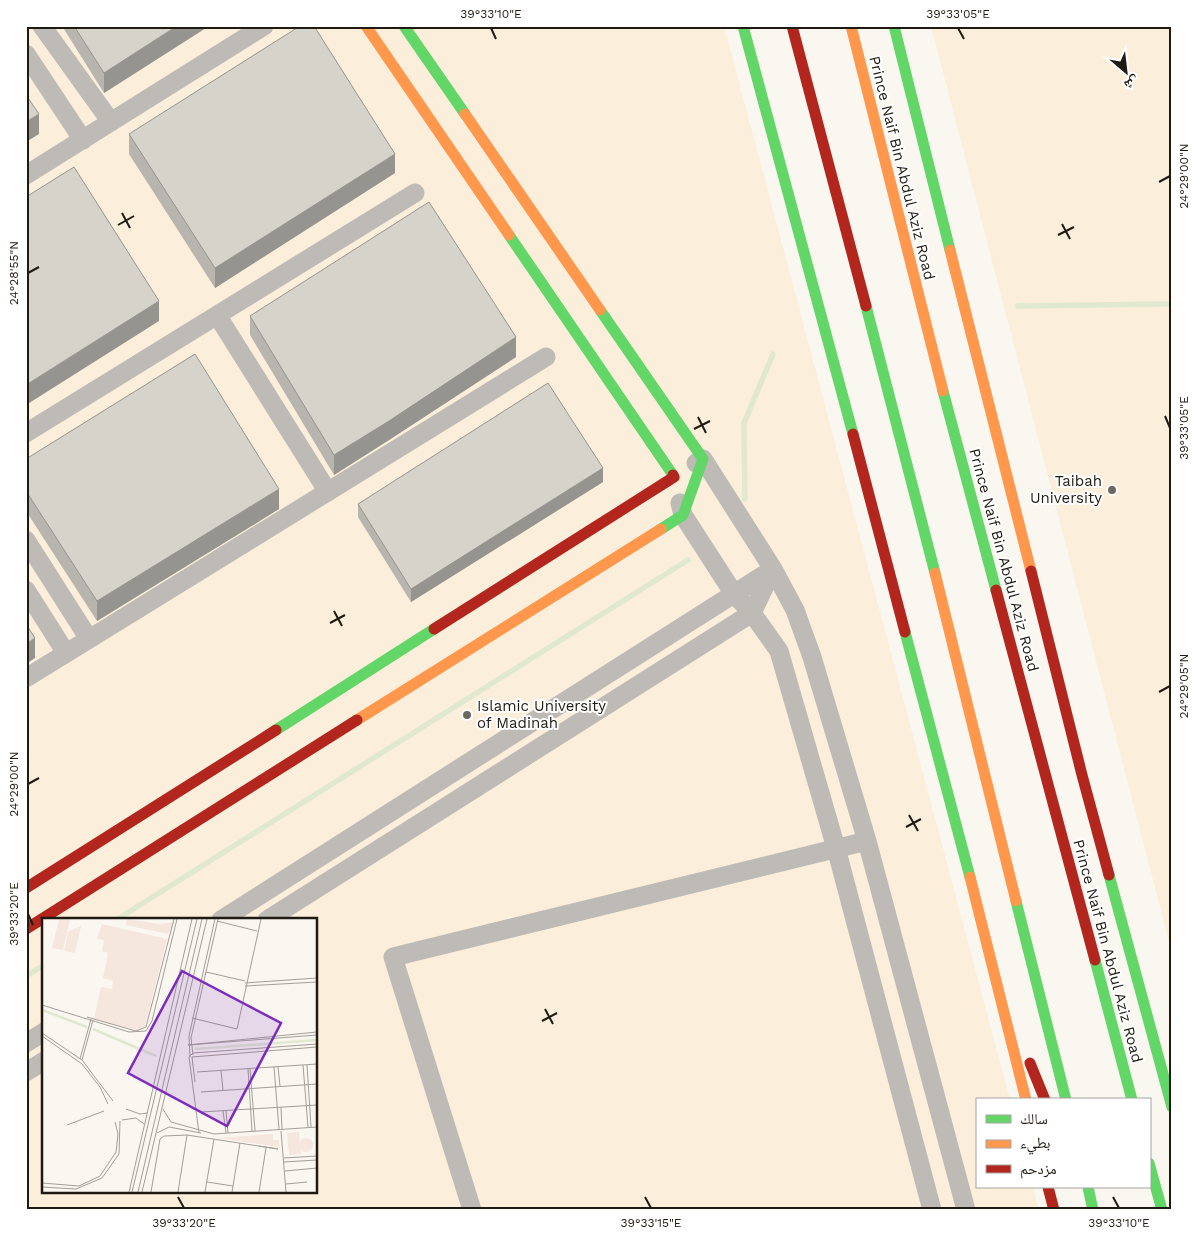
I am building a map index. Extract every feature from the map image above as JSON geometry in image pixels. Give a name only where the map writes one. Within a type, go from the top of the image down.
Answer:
[{"type":"main road","points":[[26,888],[674,477],[366,26]]},
{"type":"main road","points":[[43,918],[683,515],[703,459],[404,26]]},
{"type":"main road","points":[[743,26],[850,422],[997,981],[1026,1098]]},
{"type":"main road","points":[[792,26],[897,422],[1066,1098]]},
{"type":"main road","name":"Prince Naif Bin Abdul Aziz Road","points":[[851,26],[946,402],[1131,1098]]},
{"type":"main road","points":[[894,26],[1079,765],[1172,1107]]},
{"type":"main road","points":[[26,929],[42,919]]},
{"type":"main road","points":[[997,981],[1044,1098]]},
{"type":"main road","points":[[1150,1167],[1162,1210]]},
{"type":"main road","points":[[1048,1188],[1054,1210]]},
{"type":"main road","points":[[1081,1188],[1091,1210]]},
{"type":"main road","points":[[1088,1188],[1091,1210]]},
{"type":"street","points":[[42,26],[111,122]]},
{"type":"street","points":[[26,175],[264,26]]},
{"type":"street","points":[[26,54],[83,140]]},
{"type":"street","points":[[26,433],[415,193]]},
{"type":"street","points":[[217,315],[328,492]]},
{"type":"street","points":[[26,678],[546,357]]},
{"type":"street","points":[[932,1210],[836,848],[779,650],[752,613],[734,594],[683,515],[674,477],[703,459],[773,569],[795,610],[812,657],[867,841],[966,1210]]},
{"type":"street","points":[[26,540],[89,638]]},
{"type":"street","points":[[224,918],[773,569]]},
{"type":"street","points":[[270,918],[752,613],[773,569]]},
{"type":"street","points":[[26,590],[66,653]]},
{"type":"street","points":[[472,1210],[393,957],[867,841]]},
{"type":"street","points":[[26,1043],[42,1033]]},
{"type":"street","points":[[26,1072],[42,1062]]},
{"type":"shaded area","name":"Islamic University of Madinah","points":[[26,26],[724,26],[1009,1098],[976,1098],[976,1188],[1033,1188],[1039,1210],[26,1210]]},
{"type":"shaded area","name":"Taibah University","points":[[931,26],[1172,26],[1172,953]]},
{"type":"building","points":[[74,26],[177,26],[104,73]]},
{"type":"building","points":[[300,26],[314,26],[395,154],[215,268],[129,134]]},
{"type":"building","points":[[26,95],[39,114],[26,122]]},
{"type":"building","points":[[74,167],[159,301],[26,385],[26,197]]},
{"type":"building","points":[[429,202],[516,337],[334,455],[250,316]]},
{"type":"building","points":[[195,354],[279,489],[97,601],[26,491],[26,459]]},
{"type":"building","points":[[548,383],[603,468],[411,589],[358,504]]},
{"type":"building","points":[[26,624],[35,638],[26,644]]},
{"type":"waterway","points":[[1018,306],[1172,304]]},
{"type":"waterway","points":[[745,499],[744,423],[773,354]]},
{"type":"waterway","points":[[119,918],[688,560]]},
{"type":"waterway","points":[[26,976],[42,966]]},
{"type":"traffic: fast","points":[[404,26],[465,114]]},
{"type":"traffic: fast","points":[[743,26],[853,434]]},
{"type":"traffic: fast","points":[[894,26],[950,250]]},
{"type":"traffic: fast","points":[[509,235],[673,475]]},
{"type":"traffic: fast","points":[[866,306],[935,573]]},
{"type":"traffic: fast","points":[[600,310],[703,459],[683,515],[661,529]]},
{"type":"traffic: fast","points":[[943,391],[996,590]]},
{"type":"traffic: fast","points":[[276,730],[434,629]]},
{"type":"traffic: fast","points":[[905,632],[970,877]]},
{"type":"traffic: fast","points":[[1109,875],[1172,1107]]},
{"type":"traffic: fast","points":[[1016,901],[1065,1098]]},
{"type":"traffic: fast","points":[[1095,960],[1131,1098]]},
{"type":"traffic: fast","points":[[1150,1167],[1162,1210]]},
{"type":"traffic: fast","points":[[1088,1188],[1093,1210]]},
{"type":"traffic: slow","points":[[366,26],[509,235]]},
{"type":"traffic: slow","points":[[851,26],[943,391]]},
{"type":"traffic: slow","points":[[465,114],[600,310]]},
{"type":"traffic: slow","points":[[950,250],[1031,571]]},
{"type":"traffic: slow","points":[[357,720],[661,529]]},
{"type":"traffic: slow","points":[[935,573],[1016,901]]},
{"type":"traffic: slow","points":[[970,877],[1025,1098]]},
{"type":"traffic: jam","points":[[792,26],[866,306]]},
{"type":"traffic: jam","points":[[853,434],[905,632]]},
{"type":"traffic: jam","points":[[434,629],[674,477],[673,475]]},
{"type":"traffic: jam","points":[[1031,571],[1109,875]]},
{"type":"traffic: jam","points":[[996,590],[1095,960]]},
{"type":"traffic: jam","points":[[43,918],[357,720]]},
{"type":"traffic: jam","points":[[26,888],[276,730]]},
{"type":"traffic: jam","points":[[26,929],[42,919]]},
{"type":"traffic: jam","points":[[1030,1063],[1044,1098]]},
{"type":"traffic: jam","points":[[1048,1188],[1054,1210]]},
{"type":"place","name":"Taibah University","points":[[1112,490]]},
{"type":"place","name":"Islamic University of Madinah","points":[[467,715]]}]
